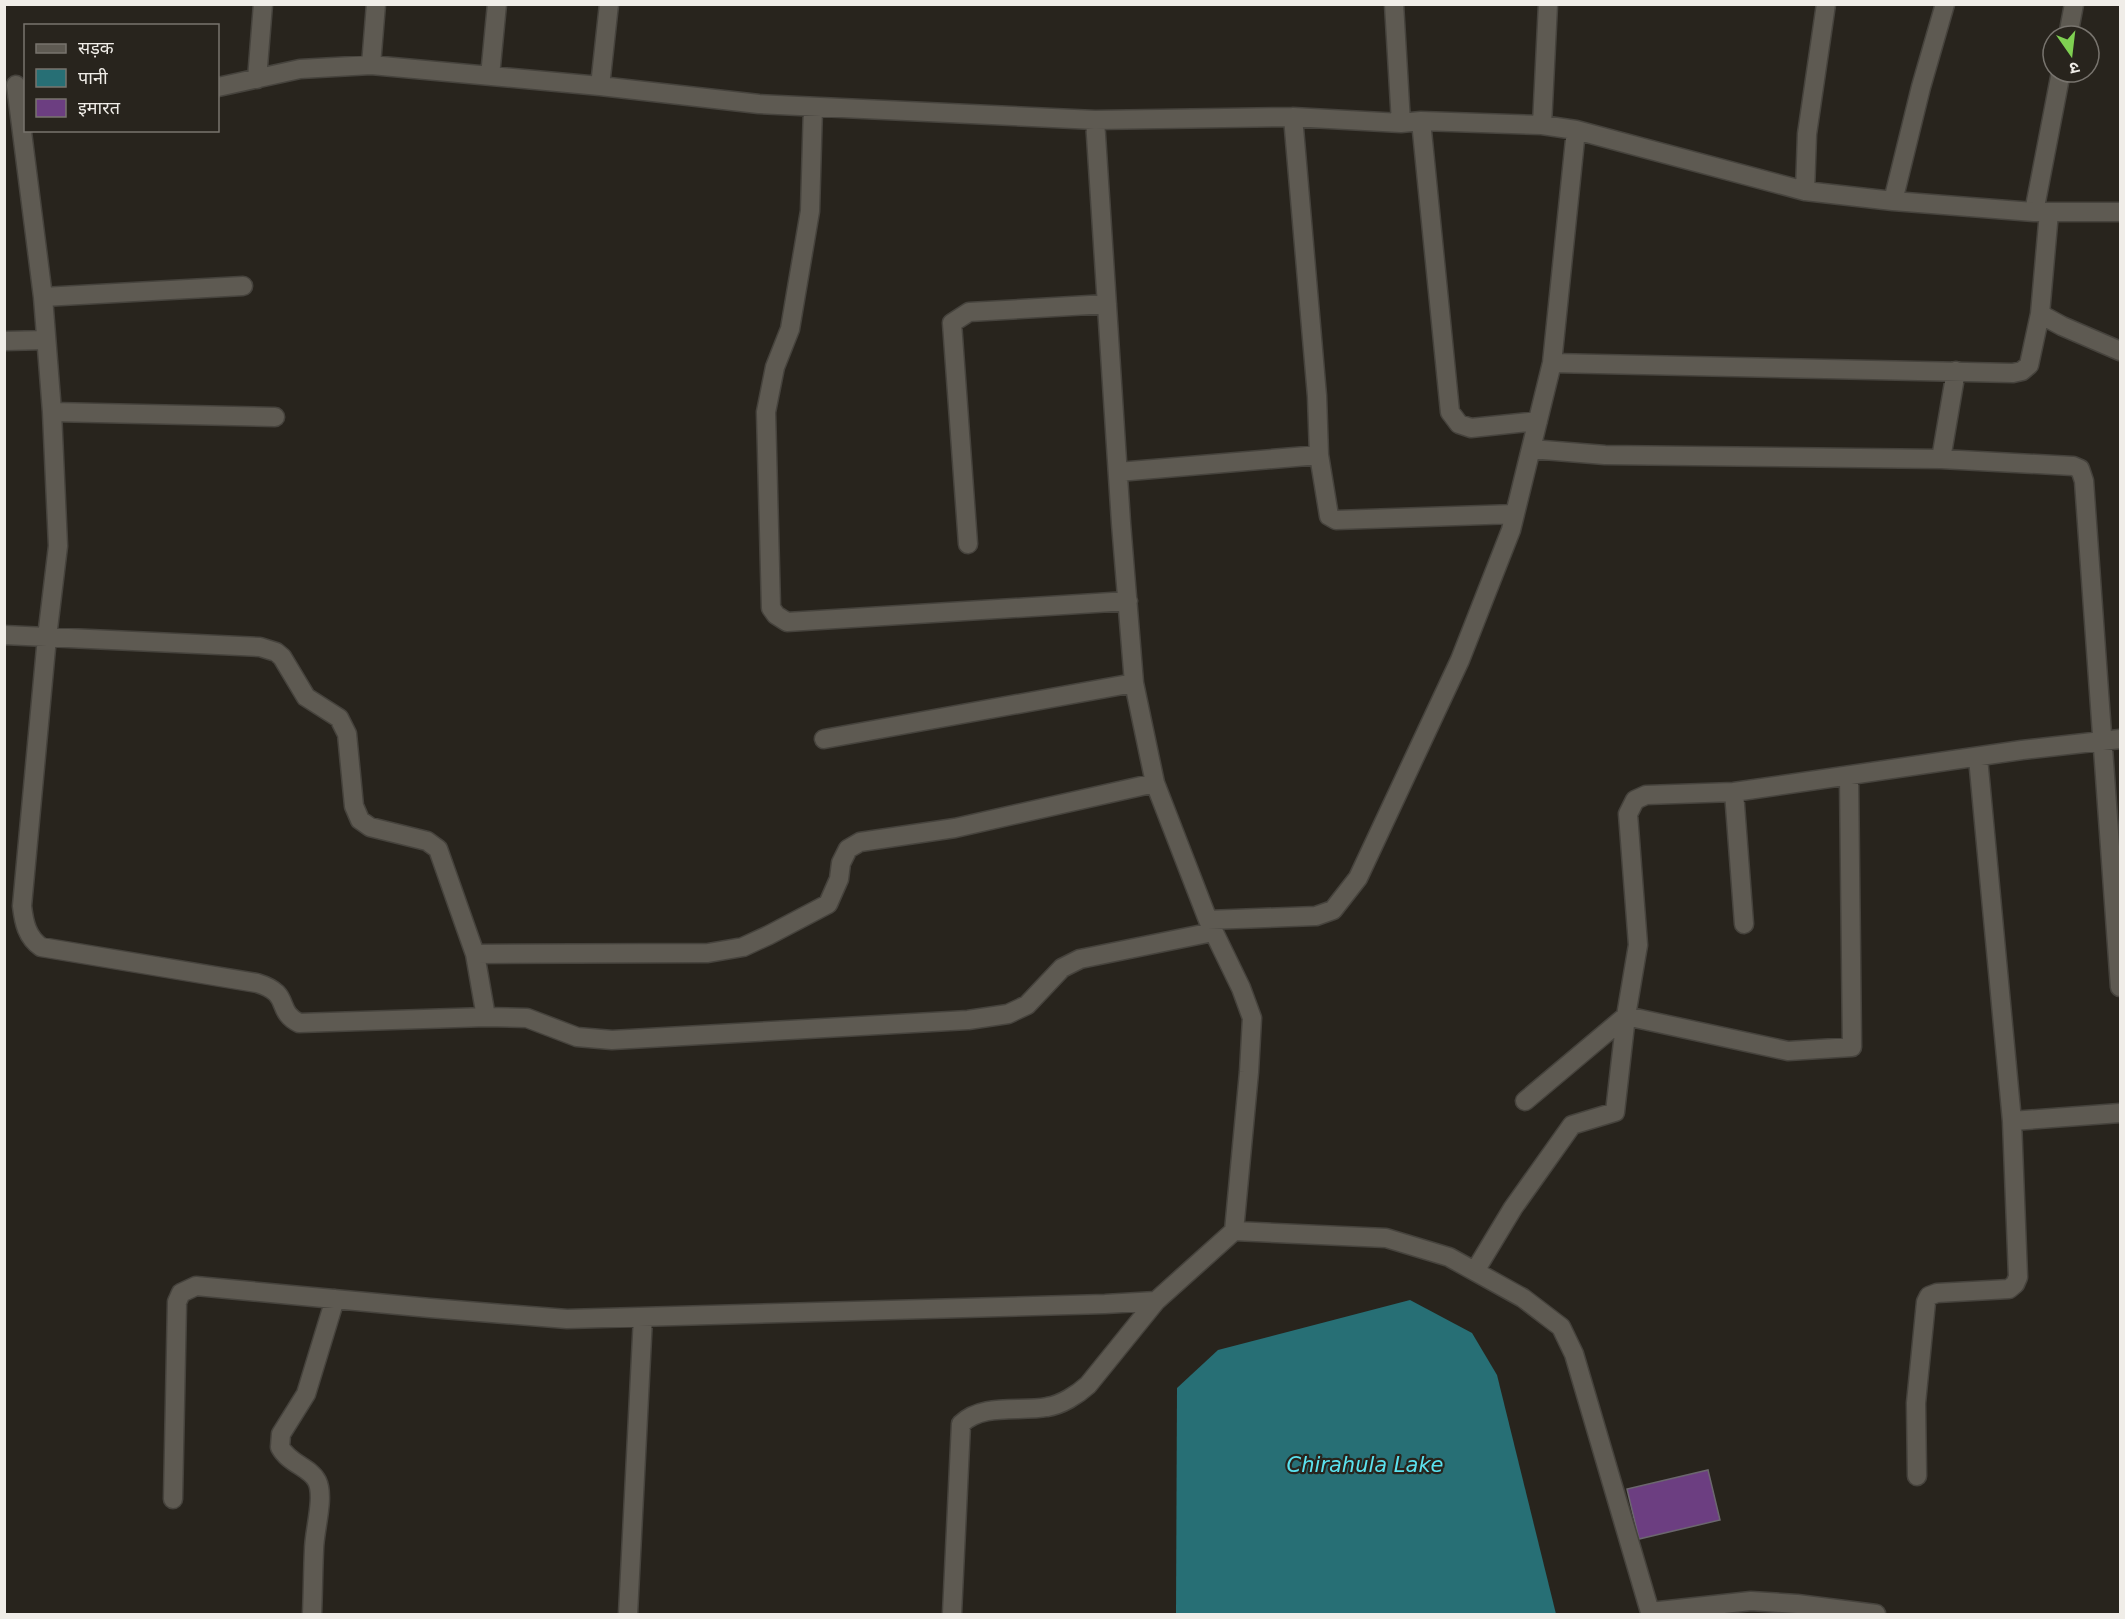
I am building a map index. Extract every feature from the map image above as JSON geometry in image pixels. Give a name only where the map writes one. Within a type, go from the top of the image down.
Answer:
[{"type":"street","points":[[257,79],[263,4]]},
{"type":"street","points":[[371,64],[376,4]]},
{"type":"street","points":[[490,76],[497,4]]},
{"type":"street","points":[[600,86],[609,4]]},
{"type":"street","points":[[1394,4],[1401,123]]},
{"type":"street","points":[[1542,125],[1548,4]]},
{"type":"street","points":[[1805,191],[1807,134],[1826,4]]},
{"type":"street","points":[[1893,201],[1921,87],[1946,4]]},
{"type":"street","points":[[2070,24],[2074,4]]},
{"type":"street","points":[[219,87],[300,69],[371,64],[759,104],[1095,120],[1293,117],[1401,123],[1420,121],[1542,125],[1576,130],[1805,191],[1893,201],[2042,212],[2121,212]]},
{"type":"street","points":[[1552,363],[2013,373],[2022,371],[2029,365],[2040,314],[2042,212],[2059,84]]},
{"type":"street","points":[[15,85],[43,297],[52,412],[58,546],[47,637],[22,906],[24,924],[32,940],[41,947],[269,987],[278,993],[288,1016],[299,1023],[486,1017],[527,1018],[577,1037],[612,1040],[968,1020],[1008,1014],[1027,1005],[1062,968],[1080,959],[1210,926],[1316,916],[1333,910],[1358,878],[1460,660],[1511,530],[1552,363],[1576,130]]},
{"type":"street","points":[[813,106],[810,211],[790,329],[775,367],[766,412],[771,608],[776,615],[787,622],[1128,601]]},
{"type":"street","points":[[1293,117],[1317,396],[1319,455],[1329,516],[1336,520],[1515,514]]},
{"type":"street","points":[[952,1614],[961,1424],[969,1416],[980,1412],[1049,1407],[1077,1394],[1088,1385],[1156,1301],[1234,1231],[1250,1072],[1251,1018],[1241,988],[1210,926],[1155,783],[1134,683],[1095,120]]},
{"type":"street","points":[[1420,121],[1449,412],[1459,424],[1471,428],[1538,421]]},
{"type":"street","points":[[43,297],[243,286]]},
{"type":"street","points":[[968,544],[952,323],[969,312],[1107,304]]},
{"type":"street","points":[[2040,314],[2121,351]]},
{"type":"street","points":[[4,341],[46,340]]},
{"type":"street","points":[[1941,459],[1956,371]]},
{"type":"street","points":[[52,412],[275,417]]},
{"type":"street","points":[[1531,448],[1605,456],[1941,459],[2073,466],[2080,469],[2084,481],[2121,987]]},
{"type":"street","points":[[1118,472],[1319,455]]},
{"type":"street","points":[[4,635],[260,647],[276,652],[282,657],[306,698],[339,718],[347,734],[354,806],[360,820],[370,827],[427,841],[438,849],[475,954],[486,1017]]},
{"type":"street","points":[[824,739],[1134,683]]},
{"type":"street","points":[[1475,1271],[1513,1208],[1572,1125],[1615,1112],[1626,1016],[1638,945],[1628,814],[1635,800],[1646,795],[1734,792],[2022,750],[2121,739]]},
{"type":"street","points":[[1917,1476],[1916,1403],[1926,1302],[1929,1296],[1937,1293],[2009,1289],[2016,1284],[2018,1277],[2012,1121],[1978,758]]},
{"type":"street","points":[[1626,1016],[1788,1051],[1852,1047],[1849,776]]},
{"type":"street","points":[[475,954],[708,953],[743,947],[828,904],[848,849],[860,842],[955,828],[1155,783]]},
{"type":"street","points":[[1734,792],[1743,924]]},
{"type":"street","points":[[1525,1101],[1626,1016]]},
{"type":"street","points":[[2012,1121],[2121,1113]]},
{"type":"street","points":[[1234,1231],[1386,1238],[1449,1257],[1523,1298],[1561,1327],[1574,1354],[1650,1613],[1751,1601],[1876,1614]]},
{"type":"street","points":[[173,1499],[177,1302],[181,1293],[196,1286],[567,1319],[1105,1305],[1156,1301]]},
{"type":"street","points":[[312,1614],[314,1547],[320,1496],[317,1481],[311,1474],[287,1458],[280,1447],[281,1434],[306,1394],[334,1299]]},
{"type":"street","points":[[628,1614],[643,1317]]},
{"type":"water","name":"Chirahula Lake","points":[[1410,1300],[1472,1333],[1497,1375],[1556,1614],[1176,1614],[1177,1388],[1218,1350]]},
{"type":"building","points":[[1708,1470],[1720,1520],[1639,1539],[1627,1489]]}]
